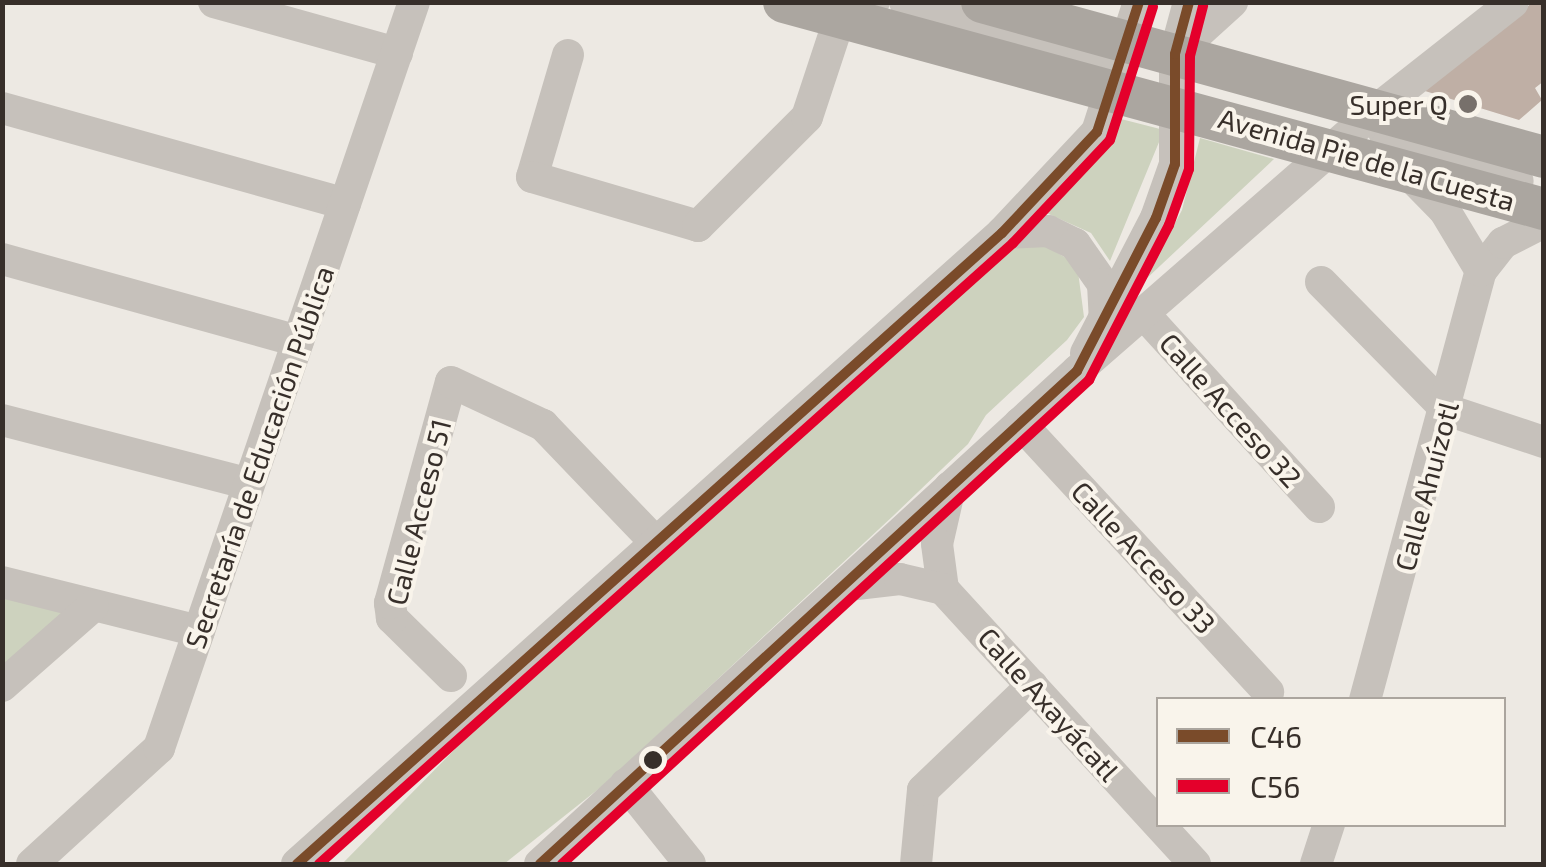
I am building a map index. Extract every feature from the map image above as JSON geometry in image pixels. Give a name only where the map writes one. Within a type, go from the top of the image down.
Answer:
[{"type":"main road","name":"Avenida Pie de la Cuesta","points":[[784,2],[857,10],[1115,88],[1544,208]]},
{"type":"main road","name":"Avenida Pie de la Cuesta","points":[[982,2],[1134,22],[1175,54],[1544,157]]},
{"type":"main road","points":[[1115,88],[1175,54]]},
{"type":"street","points":[[214,2],[397,54]]},
{"type":"street","name":"Secretaría de Educación Pública","points":[[32,864],[159,748],[414,2]]},
{"type":"street","points":[[905,2],[1083,49],[1115,88]]},
{"type":"street","points":[[1077,370],[1162,200],[1175,164],[1180,106],[1175,54],[1190,2]]},
{"type":"street","points":[[1175,54],[1232,2]]},
{"type":"street","points":[[540,864],[848,585],[1077,370],[1376,110],[1513,2]]},
{"type":"street","points":[[568,55],[532,177],[698,226],[807,117],[857,10]]},
{"type":"street","points":[[311,858],[1002,233],[1097,132],[1115,88],[1134,22]]},
{"type":"street","points":[[2,108],[345,204]]},
{"type":"street","points":[[1376,110],[1388,143],[1544,188]]},
{"type":"street","points":[[1407,172],[1445,211],[1482,271],[1503,244],[1544,222]]},
{"type":"street","points":[[1002,233],[1032,228],[1075,244],[1103,284],[1105,318]]},
{"type":"street","points":[[2,258],[298,342]]},
{"type":"street","name":"Calle Ahuízotl","points":[[1367,697],[1482,271]]},
{"type":"street","points":[[1321,282],[1447,410],[1544,442]]},
{"type":"street","name":"Calle Acceso 32","points":[[1143,312],[1319,506]]},
{"type":"street","name":"Calle Acceso 51","points":[[452,676],[392,618],[390,603],[451,382],[542,426],[656,543]]},
{"type":"street","points":[[2,420],[250,484]]},
{"type":"street","name":"Calle Acceso 33","points":[[1020,423],[1268,692]]},
{"type":"street","points":[[848,585],[900,579],[943,588],[938,544],[950,486]]},
{"type":"street","points":[[2,582],[199,631]]},
{"type":"street","name":"Calle Axayácatl","points":[[943,588],[1156,821]]},
{"type":"street","points":[[2,686],[92,606]]},
{"type":"street","points":[[917,853],[923,790],[1032,686]]},
{"type":"street","points":[[626,784],[690,864]]},
{"type":"street","name":"Calle Axayácatl","points":[[1161,827],[1195,864]]},
{"type":"street","points":[[1300,864],[1323,843]]},
{"type":"green space","points":[[1121,119],[1164,130],[1110,261],[1091,233],[1042,211],[1108,142]]},
{"type":"green space","points":[[1200,138],[1274,159],[1145,280],[1182,210]]},
{"type":"green space","points":[[1038,242],[1077,264],[1084,317],[1067,340],[986,415],[968,444],[606,783],[504,864],[342,864],[518,685],[1005,246]]},
{"type":"green space","points":[[2,583],[93,606],[2,686]]},
{"type":"building","points":[[1533,2],[1544,2],[1544,81],[1535,88],[1542,100],[1519,120],[1425,91]]},
{"type":"transit line","name":"C46","points":[[297,864],[1002,233],[1097,132],[1139,2]]},
{"type":"transit line","name":"C46","points":[[540,864],[1077,371],[1156,218],[1175,164],[1175,54],[1189,2]]},
{"type":"transit line","name":"C56","points":[[562,864],[1089,380],[1169,225],[1189,169],[1190,56],[1203,6]]},
{"type":"transit line","name":"C56","points":[[319,864],[1013,243],[1110,140],[1153,7]]},
{"type":"place","name":"Super Q","points":[[1468,104]]}]
